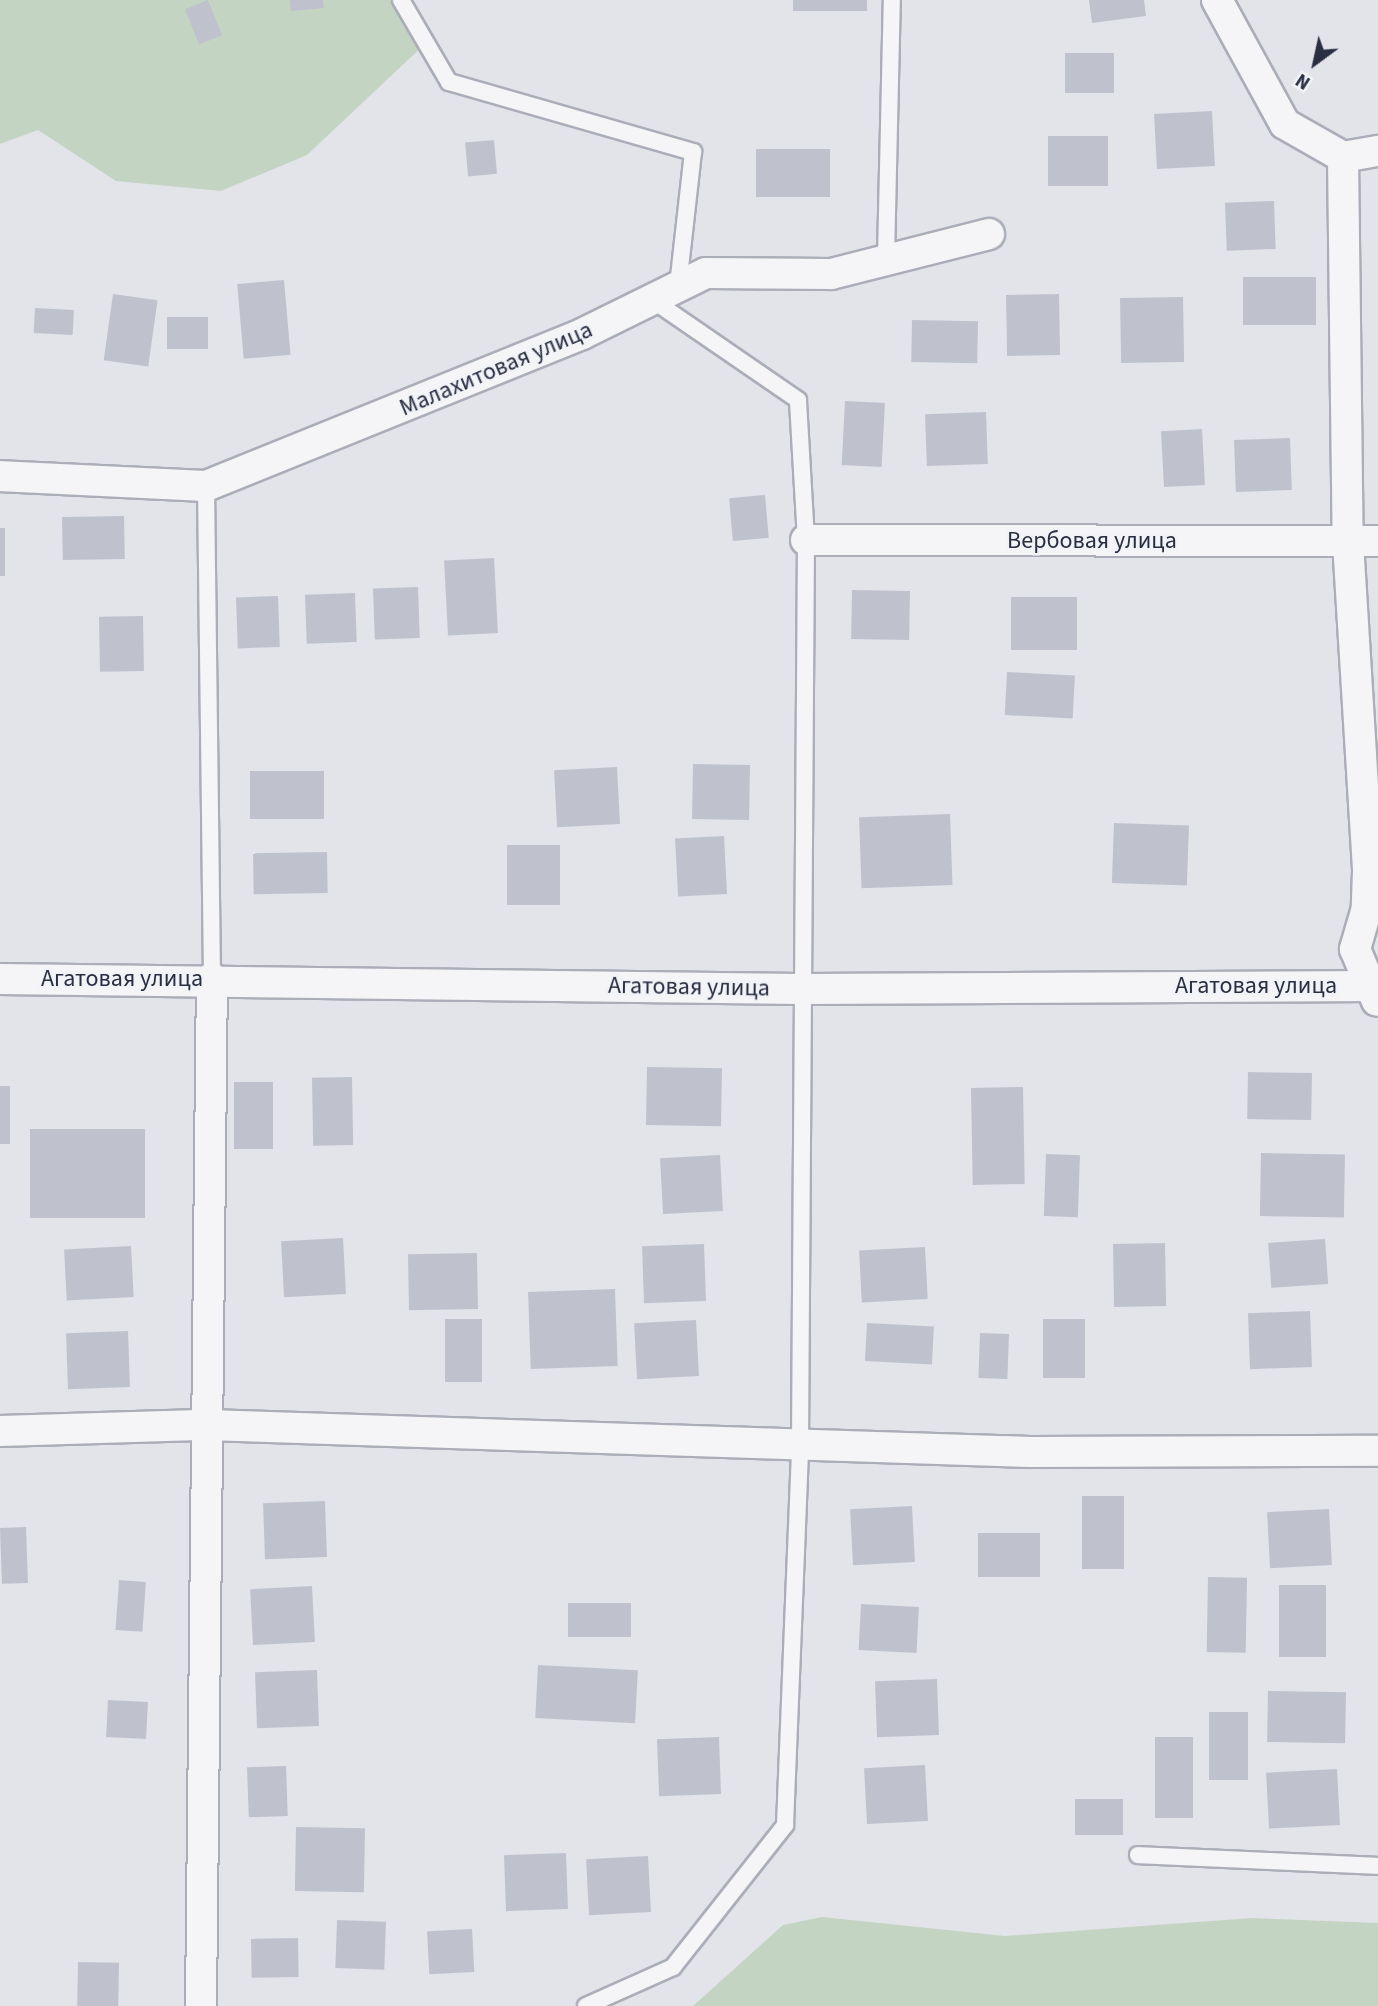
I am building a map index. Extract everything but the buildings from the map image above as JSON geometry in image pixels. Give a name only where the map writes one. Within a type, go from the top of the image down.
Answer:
[{"type":"street","points":[[1217,0],[1285,124],[1343,157],[1378,151]]},
{"type":"street","points":[[1343,157],[1348,542],[1368,871],[1355,957],[1375,992]]},
{"type":"street","name":"Малахитовая улица","points":[[0,476],[206,486],[532,355],[706,273],[831,274],[886,257],[989,234]]},
{"type":"street","name":"Вербовая улица","points":[[806,540],[1378,541]]},
{"type":"street","points":[[201,2006],[212,978]]},
{"type":"street","name":"Агатовая улица","points":[[0,979],[212,978],[801,989],[1375,992]]},
{"type":"street","points":[[0,1431],[208,1425],[1031,1452],[1378,1451]]},
{"type":"lane","points":[[401,0],[449,82],[693,152],[678,286]]},
{"type":"lane","points":[[886,257],[892,0]]},
{"type":"lane","points":[[586,2006],[673,1967],[785,1825],[800,1444],[806,540],[797,400],[651,299]]},
{"type":"lane","points":[[206,486],[212,978]]},
{"type":"lane","points":[[1139,1855],[1378,1866]]},
{"type":"green space","points":[[0,0],[390,0],[426,43],[307,155],[221,191],[116,181],[38,130],[0,144]]},
{"type":"green space","points":[[822,1917],[1005,1936],[1252,1918],[1378,1923],[1378,2006],[693,2006],[783,1925]]}]
